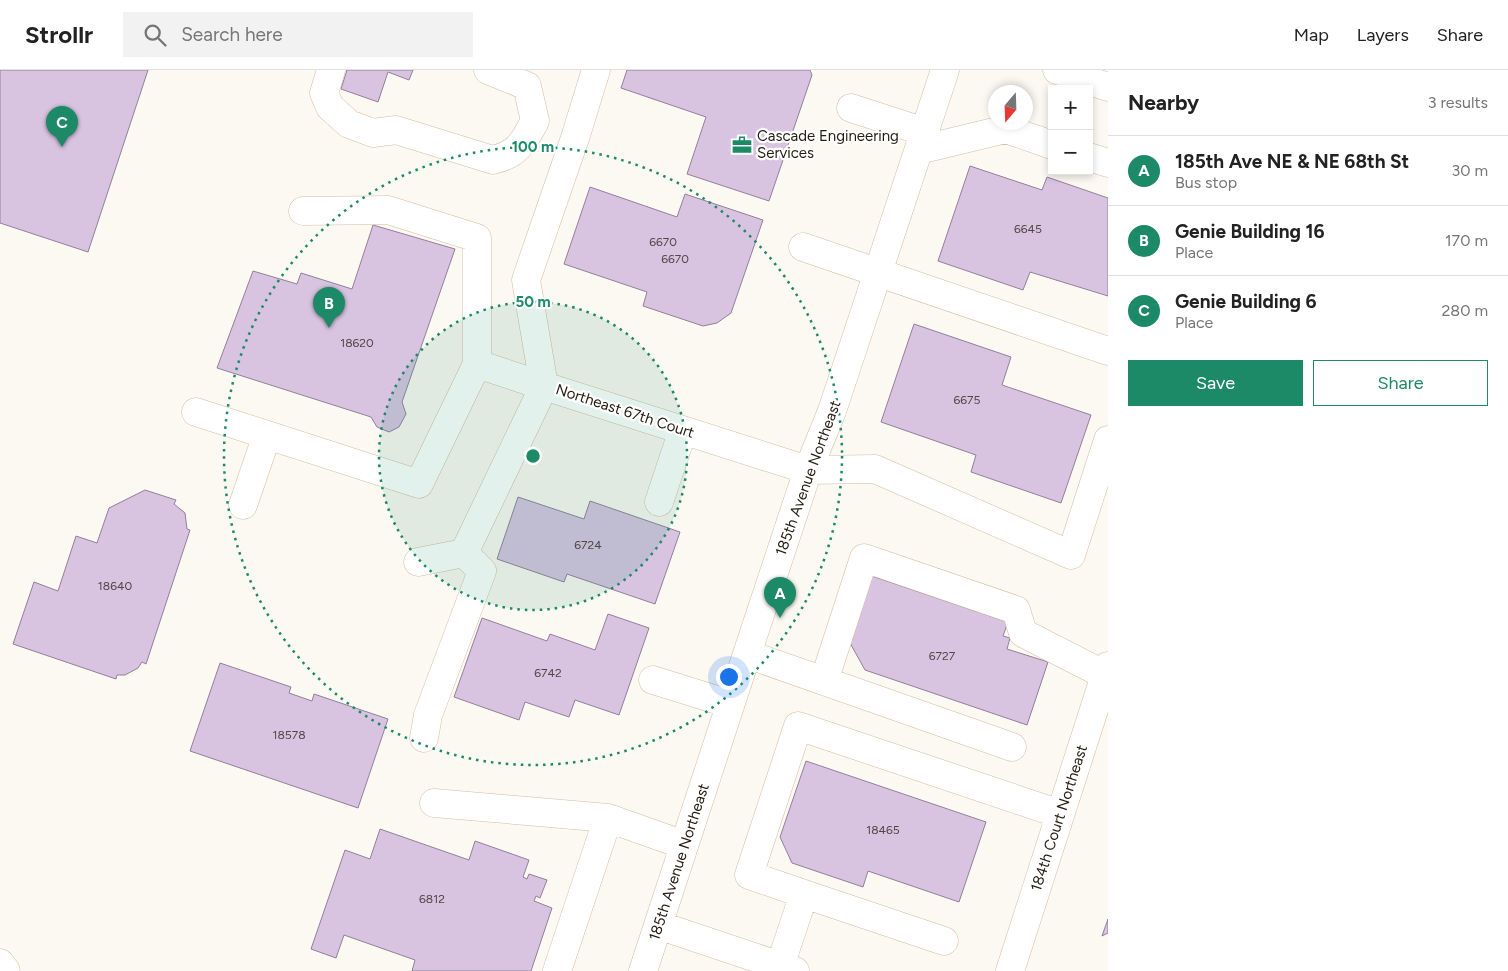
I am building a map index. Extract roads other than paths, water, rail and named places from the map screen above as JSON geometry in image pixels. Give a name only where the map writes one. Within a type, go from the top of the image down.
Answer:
[{"type":"street","points":[[332,70],[324,93],[330,107],[349,124],[373,133],[396,130],[493,160],[508,157],[522,143],[535,121],[527,86],[488,70]]},
{"type":"street","name":"Northeast 67th Court","points":[[596,70],[575,138],[526,280],[544,386],[808,470],[875,469],[1071,555],[1108,440]]},
{"type":"street","name":"185th Avenue Northeast","points":[[643,971],[808,470],[832,411],[945,70]]},
{"type":"street","points":[[1057,70],[1108,87]]},
{"type":"street","points":[[851,108],[922,141],[1006,130],[1048,144]]},
{"type":"street","points":[[535,121],[575,138]]},
{"type":"street","points":[[1093,158],[1108,163]]},
{"type":"street","points":[[196,412],[419,484],[477,364],[477,238],[388,210],[303,211]]},
{"type":"street","points":[[803,247],[1108,351]]},
{"type":"street","points":[[464,553],[544,386],[477,364]]},
{"type":"street","points":[[659,502],[683,430]]},
{"type":"street","points":[[243,505],[267,435]]},
{"type":"street","points":[[418,562],[464,553]]},
{"type":"street","points":[[424,738],[428,715],[482,571],[464,553]]},
{"type":"street","points":[[824,681],[864,558],[1016,610],[1023,633],[1107,670]]},
{"type":"street","points":[[747,654],[1012,747]]},
{"type":"street","name":"184th Court Northeast","points":[[1010,971],[1107,670]]},
{"type":"street","points":[[653,680],[730,704]]},
{"type":"street","points":[[944,941],[749,875],[798,726],[1060,814]]},
{"type":"street","points":[[434,803],[608,818],[684,845]]},
{"type":"street","points":[[557,971],[608,818]]},
{"type":"street","points":[[658,925],[788,969],[804,894]]},
{"type":"street","points":[[0,963],[6,971]]},
{"type":"place","name":"Cascade Engineering Services","points":[[742,145]]},
{"type":"place","name":"Genie Building 6","points":[[62,147]]},
{"type":"place","name":"Genie Building 16","points":[[329,328]]},
{"type":"place","name":"185th Ave NE & NE 68th St","points":[[780,618]]}]
